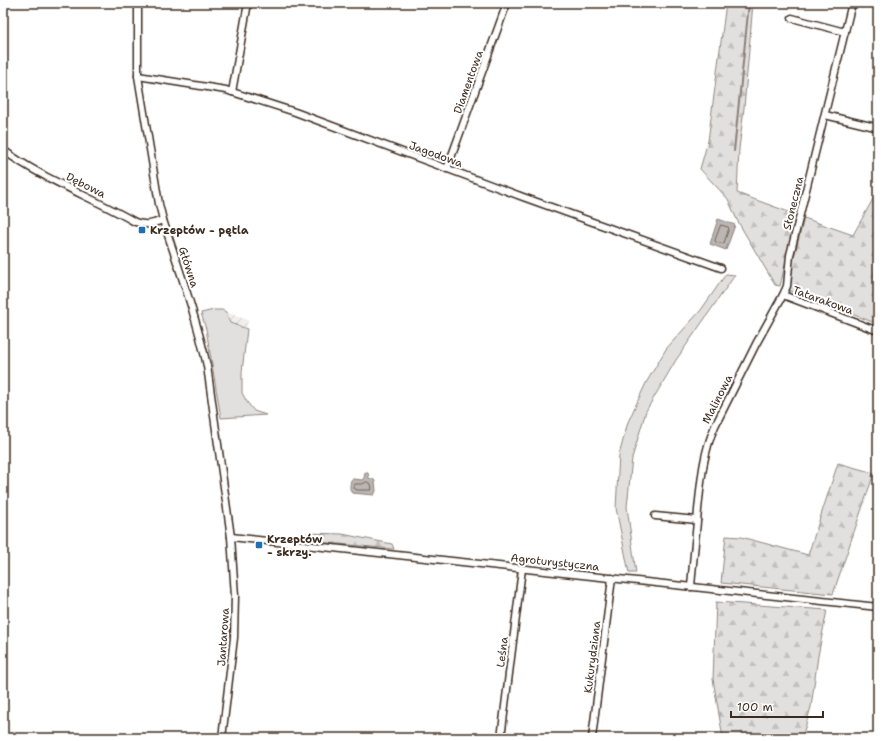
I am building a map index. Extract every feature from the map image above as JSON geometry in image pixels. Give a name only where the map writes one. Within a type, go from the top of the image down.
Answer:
[{"type":"street","name":"Główna","points":[[138,3],[138,76],[158,204],[196,319],[207,366],[231,536]]},
{"type":"street","points":[[232,92],[248,3]]},
{"type":"street","name":"Diamentowa","points":[[447,168],[507,3]]},
{"type":"street","name":"Słoneczna","points":[[783,295],[787,286],[790,255],[852,3]]},
{"type":"street","points":[[792,18],[845,32]]},
{"type":"street","name":"Jagodowa","points":[[138,76],[232,92],[296,112],[721,268]]},
{"type":"street","points":[[825,115],[875,127]]},
{"type":"street","name":"Dębowa","points":[[3,150],[12,157],[42,174],[135,222],[149,225],[163,220]]},
{"type":"street","name":"Tatarakowa","points":[[783,295],[878,331]]},
{"type":"street","name":"Malinowa","points":[[691,586],[697,520],[707,443],[750,356],[783,295]]},
{"type":"street","points":[[655,516],[697,520]]},
{"type":"street","name":"Agroturystyczna","points":[[231,536],[878,607]]},
{"type":"street","name":"Jantarowa","points":[[222,738],[232,659],[235,612],[231,536]]},
{"type":"street","name":"Leśna","points":[[501,738],[522,569]]},
{"type":"street","name":"Kukurydziana","points":[[592,738],[612,578]]},
{"type":"shaded area","points":[[226,312],[248,320],[246,329],[230,323]]},
{"type":"green space","points":[[726,3],[753,3],[739,149],[737,193],[797,215],[780,286],[775,285],[737,220],[728,199],[700,169],[708,141]]},
{"type":"green space","points":[[878,190],[878,324],[788,290],[791,269],[804,218],[853,235]]},
{"type":"green space","points":[[726,274],[735,275],[676,360],[646,411],[632,458],[627,507],[636,573],[629,573],[616,508],[619,455],[628,422],[646,383],[666,349],[701,310]]},
{"type":"green space","points":[[222,310],[226,312],[230,323],[247,329],[242,372],[242,393],[254,411],[266,415],[221,418],[206,329],[201,313]]},
{"type":"green space","points":[[838,463],[874,473],[833,594],[721,583],[726,536],[741,537],[808,555]]},
{"type":"green space","points":[[307,533],[342,534],[392,544],[394,549],[306,541]]},
{"type":"green space","points":[[716,602],[827,610],[818,656],[811,707],[802,738],[723,738],[713,679]]},
{"type":"water","points":[[718,219],[735,225],[726,250],[710,244]]},
{"type":"water","points":[[365,473],[368,473],[369,478],[375,481],[376,491],[374,495],[352,493],[350,489],[351,480],[362,480]]},
{"type":"waterway","points":[[734,151],[749,3]]},
{"type":"place","name":"Krzeptów - pętla","points":[[142,230]]},
{"type":"place","name":"Krzeptów - skrzy.","points":[[259,545]]}]
